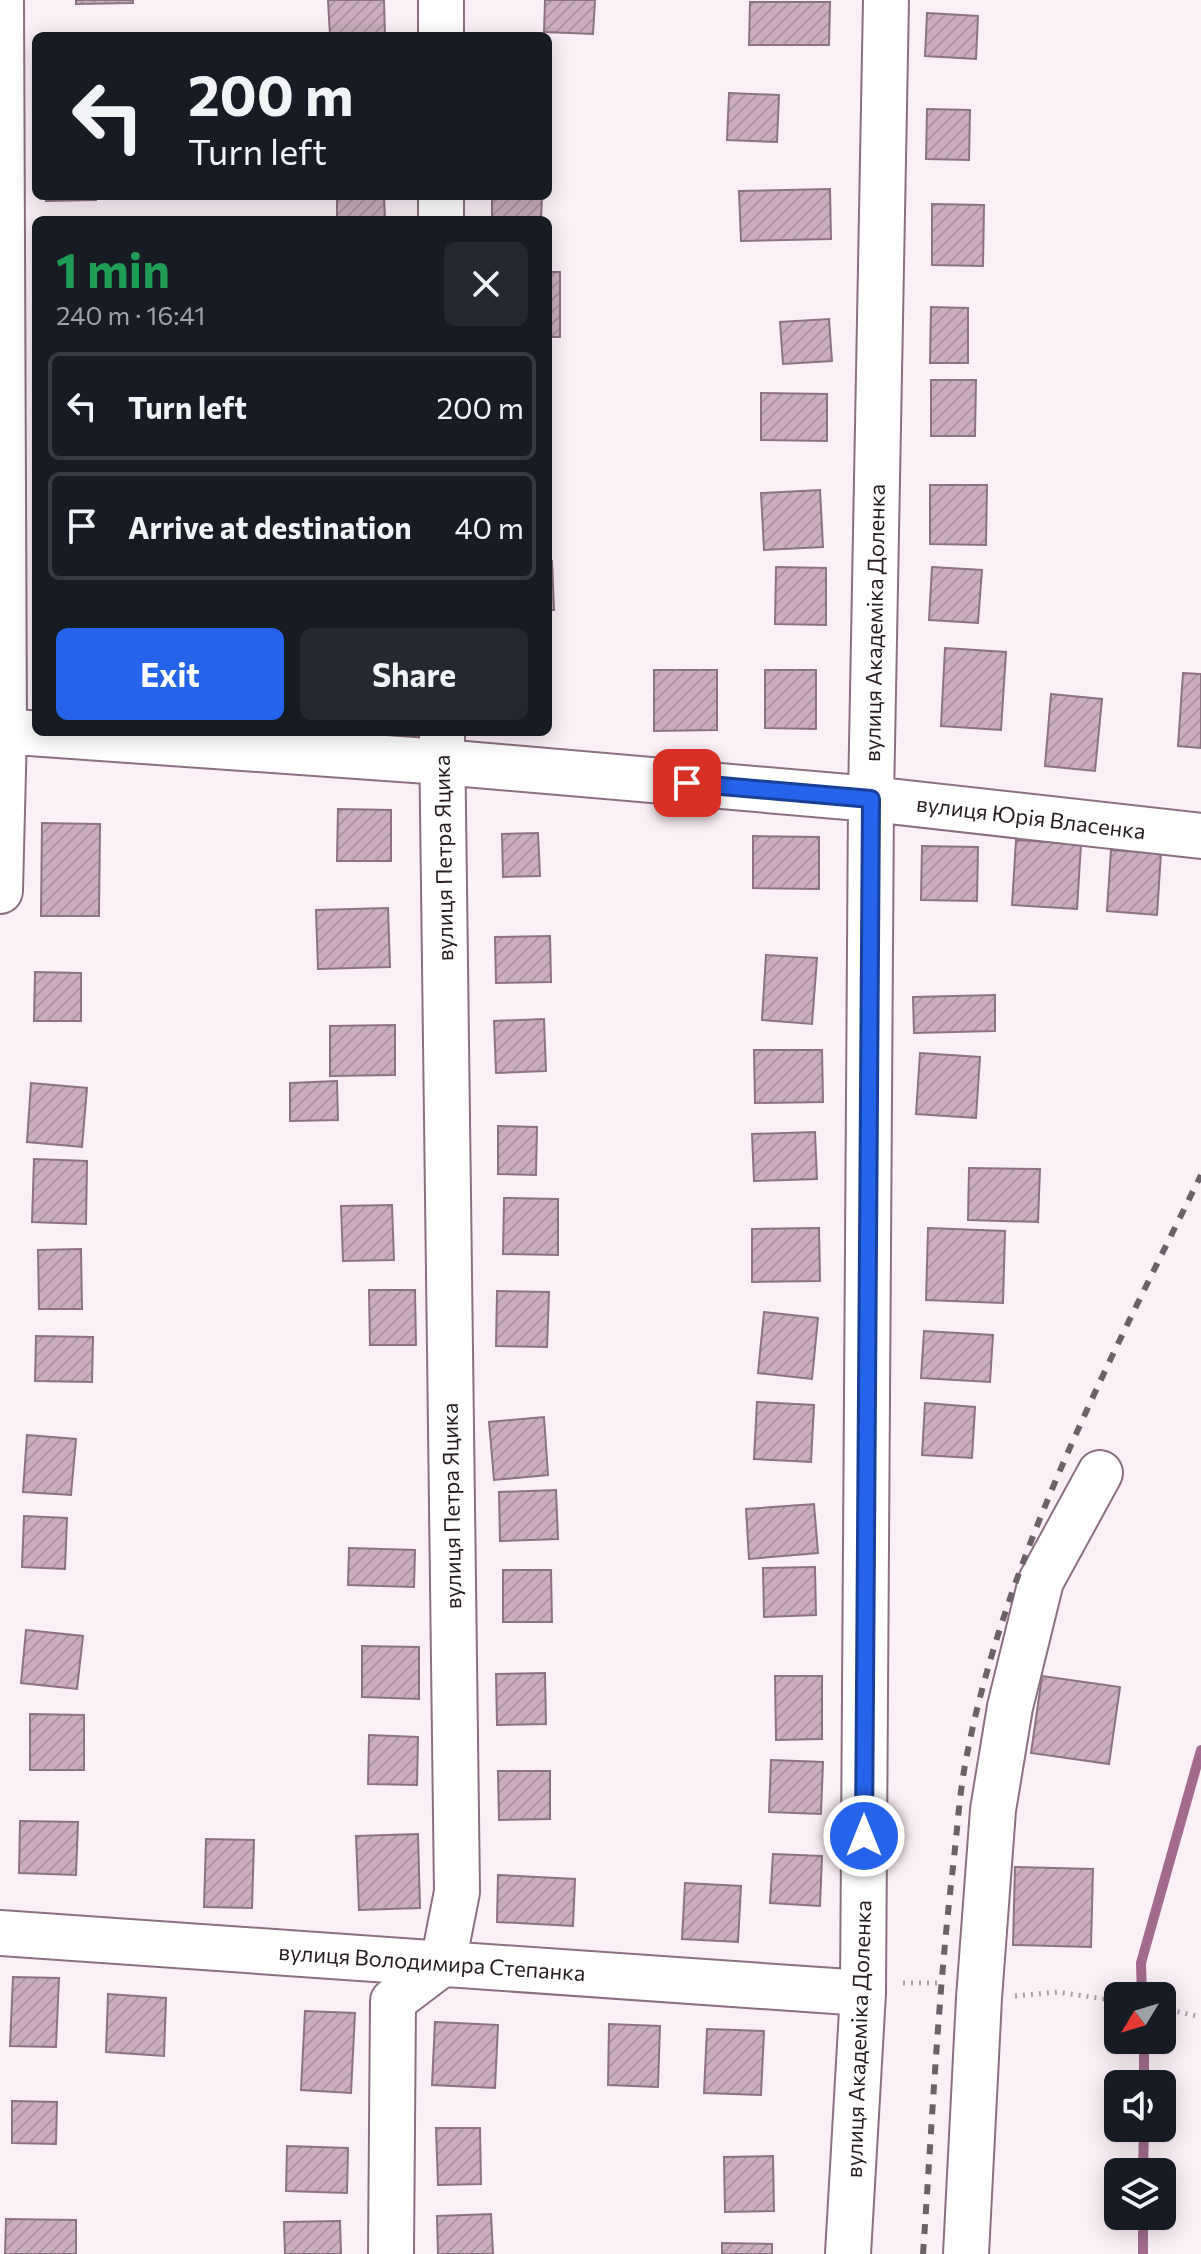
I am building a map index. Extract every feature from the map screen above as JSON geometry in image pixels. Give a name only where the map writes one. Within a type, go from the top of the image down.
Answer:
[{"type":"street","points":[[0,891],[1,0]]},
{"type":"street","points":[[441,0],[441,32]]},
{"type":"street","name":"вулиця Академіка Доленка","points":[[848,2254],[863,1993],[871,799],[886,0]]},
{"type":"street","name":"вулиця Юрія Власенка","points":[[2,731],[32,732]]},
{"type":"street","name":"вулиця Юрія Власенка","points":[[140,736],[442,747],[1201,836]]},
{"type":"street","name":"вулиця Петра Яцика","points":[[442,747],[457,1892],[443,1963]]},
{"type":"street","points":[[966,2254],[979,1998],[993,1810],[1010,1707],[1041,1581],[1100,1473]]},
{"type":"street","name":"вулиця Володимира Степанка","points":[[0,1933],[863,1993]]},
{"type":"street","points":[[391,2254],[393,2001],[443,1963]]},
{"type":"path","points":[[979,1998],[1057,1992],[1104,1999]]},
{"type":"path","points":[[1176,2011],[1201,2017]]},
{"type":"building","points":[[76,0],[133,0],[133,3],[76,4]]},
{"type":"building","points":[[328,0],[384,0],[385,32],[330,32]]},
{"type":"building","points":[[545,0],[595,0],[593,34],[544,32]]},
{"type":"building","points":[[750,2],[830,2],[829,45],[749,45]]},
{"type":"building","points":[[927,13],[978,16],[976,59],[925,56]]},
{"type":"building","points":[[729,93],[779,95],[777,142],[727,140]]},
{"type":"building","points":[[927,109],[970,110],[969,160],[926,159]]},
{"type":"building","points":[[830,189],[831,239],[741,241],[739,191]]},
{"type":"building","points":[[337,200],[384,200],[385,216],[337,216]]},
{"type":"building","points":[[492,200],[542,200],[541,216],[492,216]]},
{"type":"building","points":[[932,204],[984,205],[983,266],[932,265]]},
{"type":"building","points":[[552,272],[560,272],[560,337],[552,337]]},
{"type":"building","points":[[931,307],[968,308],[968,363],[930,363]]},
{"type":"building","points":[[829,319],[832,361],[783,364],[780,322]]},
{"type":"building","points":[[931,380],[976,380],[975,436],[931,436]]},
{"type":"building","points":[[761,393],[827,394],[827,441],[761,440]]},
{"type":"building","points":[[930,485],[987,485],[986,545],[930,544]]},
{"type":"building","points":[[820,490],[823,547],[764,550],[761,493]]},
{"type":"building","points":[[552,561],[554,610],[552,610]]},
{"type":"building","points":[[776,567],[826,568],[826,625],[775,624]]},
{"type":"building","points":[[932,567],[982,570],[978,623],[929,620]]},
{"type":"building","points":[[945,648],[1006,652],[1001,730],[941,726]]},
{"type":"building","points":[[654,670],[717,670],[717,730],[654,731]]},
{"type":"building","points":[[765,670],[816,670],[816,729],[765,728]]},
{"type":"building","points":[[1183,673],[1201,674],[1201,748],[1178,746]]},
{"type":"building","points":[[1051,694],[1102,699],[1095,771],[1045,766]]},
{"type":"building","points":[[338,809],[391,810],[391,861],[337,861]]},
{"type":"building","points":[[42,823],[100,824],[99,916],[41,916]]},
{"type":"building","points":[[538,833],[540,876],[503,877],[502,834]]},
{"type":"building","points":[[753,836],[819,837],[819,889],[753,888]]},
{"type":"building","points":[[1016,840],[1081,844],[1077,909],[1012,905]]},
{"type":"building","points":[[922,846],[978,847],[977,901],[921,900]]},
{"type":"building","points":[[1111,850],[1161,853],[1157,915],[1107,911]]},
{"type":"building","points":[[388,908],[390,967],[318,969],[316,910]]},
{"type":"building","points":[[550,936],[551,982],[496,983],[495,937]]},
{"type":"building","points":[[766,955],[817,958],[812,1024],[762,1020]]},
{"type":"building","points":[[35,972],[81,973],[81,1021],[34,1021]]},
{"type":"building","points":[[995,995],[995,1031],[914,1033],[913,997]]},
{"type":"building","points":[[544,1019],[546,1071],[496,1073],[494,1021]]},
{"type":"building","points":[[395,1025],[395,1075],[330,1076],[330,1026]]},
{"type":"building","points":[[754,1050],[822,1050],[823,1102],[755,1103]]},
{"type":"building","points":[[920,1053],[980,1057],[976,1118],[916,1114]]},
{"type":"building","points":[[337,1081],[338,1120],[290,1121],[290,1083]]},
{"type":"building","points":[[31,1083],[87,1088],[82,1147],[27,1142]]},
{"type":"building","points":[[498,1126],[537,1127],[536,1175],[498,1174]]},
{"type":"building","points":[[815,1132],[817,1179],[754,1181],[752,1134]]},
{"type":"building","points":[[34,1159],[87,1161],[86,1224],[32,1222]]},
{"type":"building","points":[[969,1168],[1040,1169],[1038,1222],[968,1220]]},
{"type":"building","points":[[504,1198],[558,1199],[558,1255],[503,1254]]},
{"type":"building","points":[[392,1205],[394,1260],[343,1261],[341,1206]]},
{"type":"building","points":[[819,1228],[820,1281],[752,1282],[752,1229]]},
{"type":"building","points":[[928,1228],[1005,1231],[1003,1303],[926,1300]]},
{"type":"building","points":[[81,1249],[82,1309],[39,1309],[38,1250]]},
{"type":"building","points":[[369,1290],[415,1290],[416,1345],[370,1345]]},
{"type":"building","points":[[497,1291],[549,1292],[547,1347],[496,1346]]},
{"type":"building","points":[[764,1312],[818,1318],[812,1379],[758,1373]]},
{"type":"building","points":[[924,1331],[993,1335],[990,1382],[921,1378]]},
{"type":"building","points":[[36,1336],[93,1337],[92,1382],[35,1381]]},
{"type":"building","points":[[757,1402],[814,1405],[811,1462],[754,1459]]},
{"type":"building","points":[[925,1403],[975,1407],[972,1458],[922,1455]]},
{"type":"building","points":[[544,1417],[548,1475],[494,1480],[489,1422]]},
{"type":"building","points":[[27,1435],[76,1439],[71,1495],[23,1492]]},
{"type":"building","points":[[556,1490],[558,1539],[500,1541],[499,1492]]},
{"type":"building","points":[[814,1504],[818,1553],[749,1559],[746,1509]]},
{"type":"building","points":[[24,1516],[67,1518],[65,1569],[22,1567]]},
{"type":"building","points":[[349,1548],[415,1550],[414,1587],[348,1585]]},
{"type":"building","points":[[815,1567],[816,1615],[764,1617],[763,1568]]},
{"type":"building","points":[[503,1570],[551,1570],[552,1622],[503,1622]]},
{"type":"building","points":[[26,1630],[83,1636],[77,1689],[21,1683]]},
{"type":"building","points":[[362,1646],[419,1647],[419,1699],[362,1697]]},
{"type":"building","points":[[545,1673],[546,1724],[497,1725],[496,1674]]},
{"type":"building","points":[[775,1676],[822,1676],[822,1739],[776,1740]]},
{"type":"building","points":[[1042,1676],[1120,1687],[1109,1764],[1031,1753]]},
{"type":"building","points":[[30,1714],[84,1715],[84,1770],[30,1770]]},
{"type":"building","points":[[369,1735],[418,1737],[417,1785],[368,1784]]},
{"type":"building","points":[[771,1760],[823,1762],[821,1814],[769,1812]]},
{"type":"building","points":[[498,1771],[550,1771],[550,1819],[499,1820]]},
{"type":"building","points":[[20,1821],[78,1822],[76,1875],[19,1873]]},
{"type":"building","points":[[418,1834],[420,1908],[359,1910],[356,1836]]},
{"type":"building","points":[[206,1839],[254,1840],[252,1908],[204,1907]]},
{"type":"building","points":[[773,1854],[822,1856],[820,1906],[770,1903]]},
{"type":"building","points":[[1015,1867],[1093,1869],[1091,1947],[1013,1945]]},
{"type":"building","points":[[498,1875],[575,1879],[573,1926],[497,1922]]},
{"type":"building","points":[[685,1883],[741,1886],[738,1942],[682,1939]]},
{"type":"building","points":[[13,1977],[59,1978],[56,2047],[10,2046]]},
{"type":"building","points":[[108,1994],[166,1998],[164,2056],[106,2052]]},
{"type":"building","points":[[305,2011],[355,2013],[351,2093],[301,2090]]},
{"type":"building","points":[[435,2022],[498,2025],[495,2088],[432,2085]]},
{"type":"building","points":[[609,2024],[660,2026],[658,2087],[608,2085]]},
{"type":"building","points":[[707,2029],[764,2031],[761,2095],[704,2093]]},
{"type":"building","points":[[12,2101],[57,2102],[56,2144],[12,2143]]},
{"type":"building","points":[[436,2128],[480,2128],[481,2184],[438,2185]]},
{"type":"building","points":[[287,2146],[348,2148],[347,2193],[286,2191]]},
{"type":"building","points":[[773,2156],[774,2211],[725,2212],[724,2157]]},
{"type":"building","points":[[491,2214],[493,2254],[438,2254],[437,2216]]},
{"type":"building","points":[[6,2219],[76,2220],[76,2254],[5,2254]]},
{"type":"building","points":[[340,2221],[341,2254],[285,2254],[284,2222]]},
{"type":"building","points":[[722,2243],[772,2244],[772,2254],[722,2254]]},
{"type":"waterway","points":[[1142,1982],[1141,1963],[1201,1750]]},
{"type":"waterway","points":[[1144,2054],[1144,2070]]},
{"type":"waterway","points":[[1143,2158],[1144,2142]]},
{"type":"waterway","points":[[1143,2230],[1143,2254]]},
{"type":"railway","points":[[923,2254],[948,1915],[963,1777],[982,1689],[1032,1538],[1063,1463],[1201,1175]]},
{"type":"route","points":[[687,783],[871,799],[864,1836]]}]
